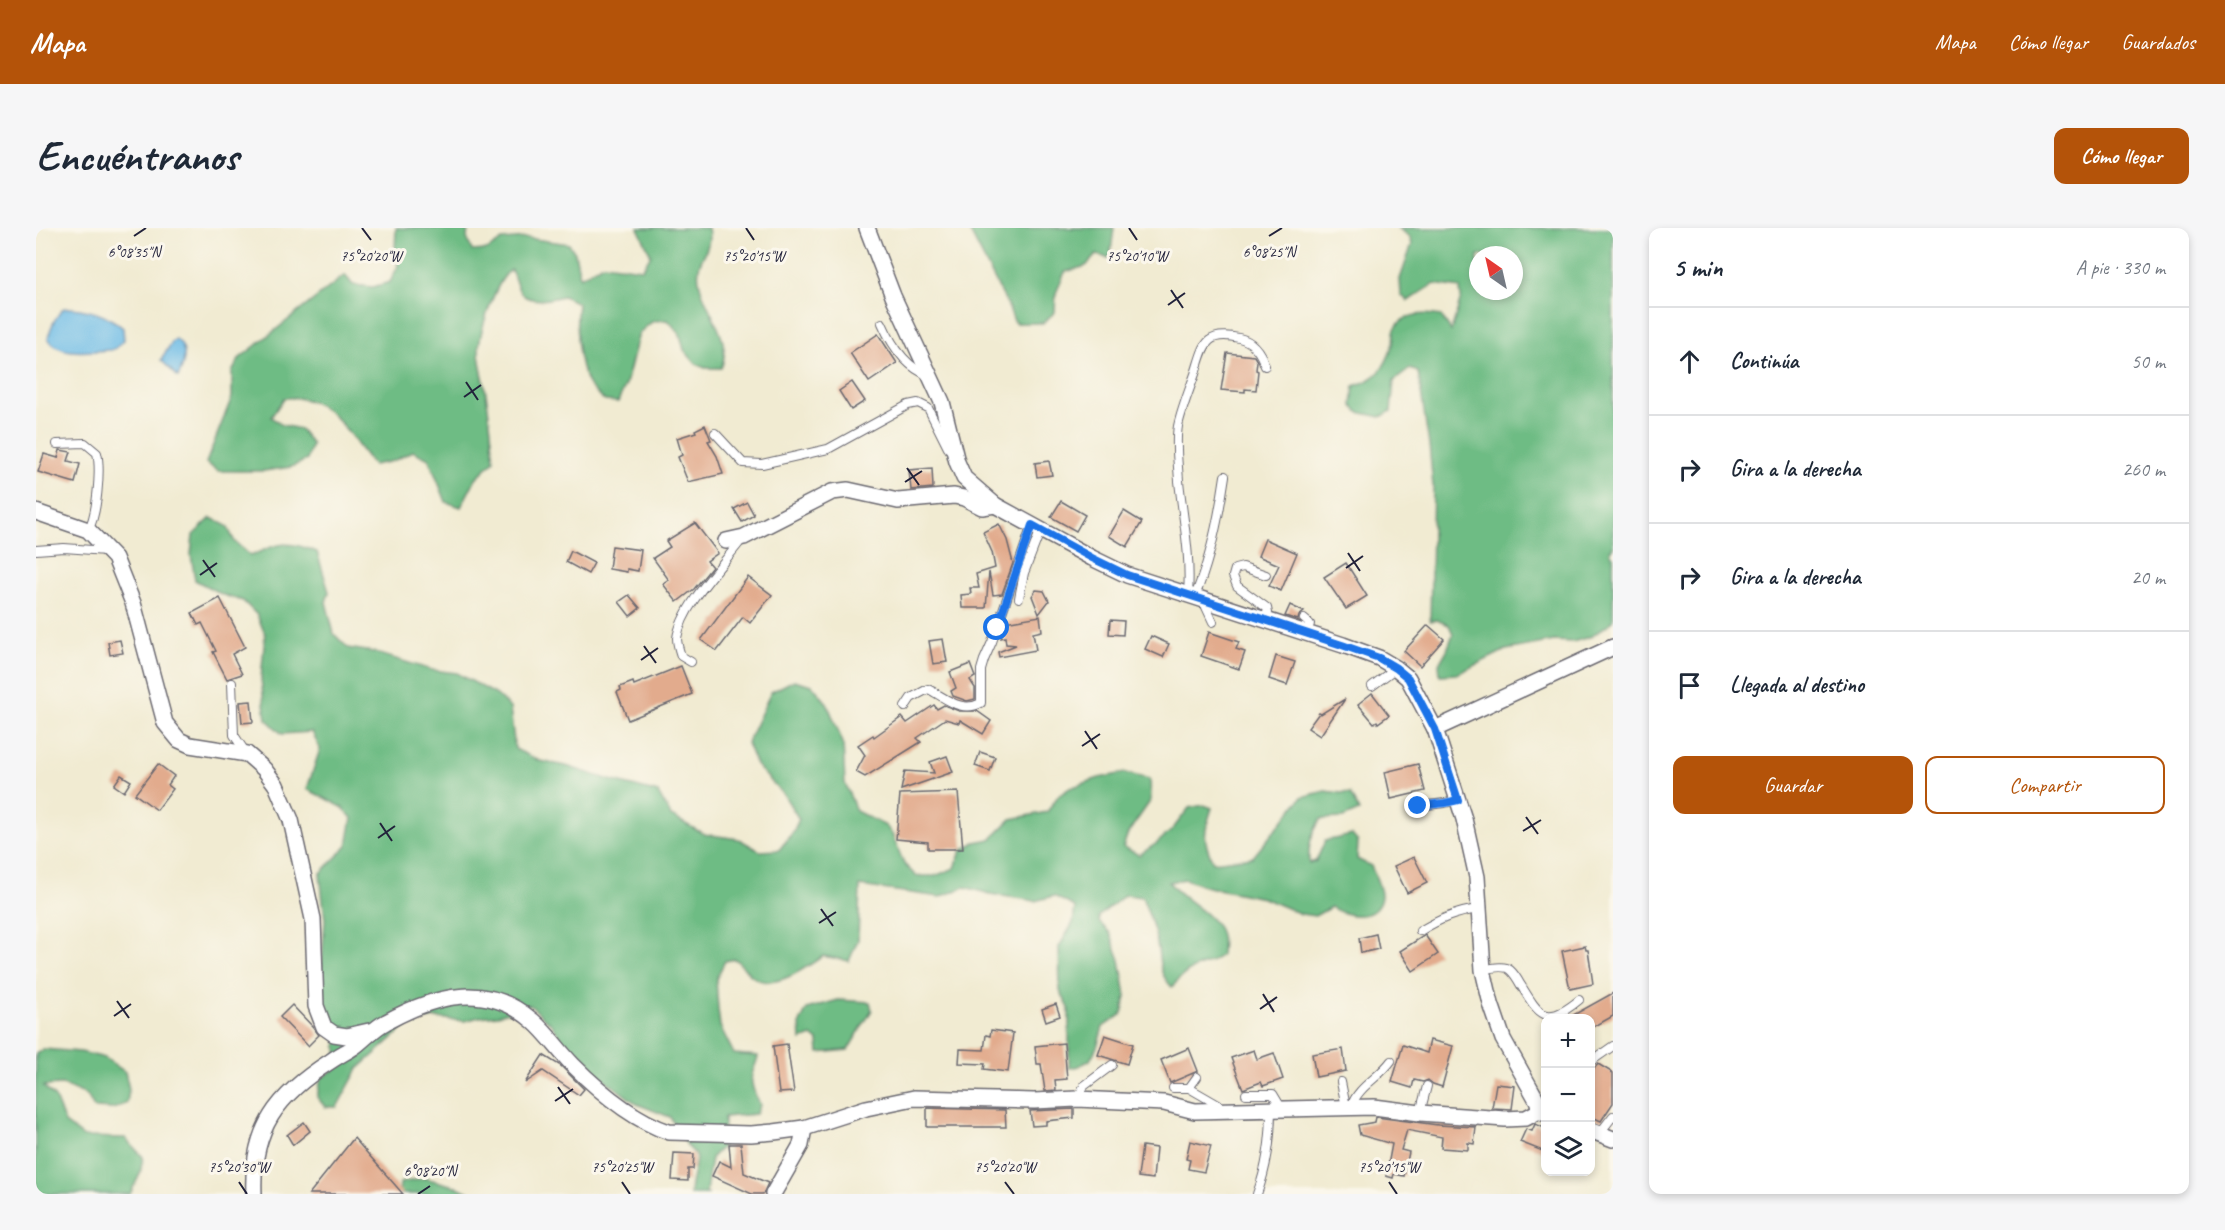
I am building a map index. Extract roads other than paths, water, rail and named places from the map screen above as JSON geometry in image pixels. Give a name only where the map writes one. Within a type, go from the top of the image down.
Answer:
[{"type":"street","points":[[867,228],[893,296],[942,402],[957,462],[964,478],[995,505],[1127,575],[1266,619],[1306,626],[1379,658],[1408,678],[1435,729],[1458,800],[1477,877],[1483,970],[1491,1004],[1503,1039],[1541,1104]]},
{"type":"street","points":[[726,541],[744,537],[832,492],[848,490],[897,501],[954,496],[982,507],[995,505]]},
{"type":"street","points":[[36,512],[88,530],[110,551],[120,567],[133,603],[165,723],[179,740],[190,745],[247,754],[264,769],[276,785],[291,820],[314,919],[316,1006],[324,1027],[334,1034],[346,1036],[372,1031]]},
{"type":"street","points":[[1435,729],[1613,648]]},
{"type":"street","points":[[254,1194],[253,1168],[260,1136],[280,1103],[297,1084],[354,1046],[384,1022],[419,1006],[459,995],[484,996],[501,1001],[533,1021],[573,1065],[598,1087],[631,1112],[657,1128],[669,1132],[751,1134],[804,1128],[866,1108],[914,1098],[1034,1101],[1077,1099],[1164,1103],[1195,1111],[1374,1107],[1505,1119],[1526,1118],[1541,1107]]},
{"type":"street","points":[[772,1194],[801,1145],[804,1128]]},
{"type":"lane","points":[[882,323],[898,352],[911,367],[931,377]]},
{"type":"lane","points":[[1213,622],[1197,597],[1190,572],[1177,453],[1178,428],[1184,404],[1208,340],[1215,336],[1241,338],[1259,353],[1265,366]]},
{"type":"lane","points":[[715,433],[743,463],[762,464],[828,449],[908,405],[918,403],[928,408],[957,462]]},
{"type":"lane","points":[[57,444],[84,443],[97,453],[99,468],[94,519],[88,530]]},
{"type":"lane","points":[[1197,597],[1220,516],[1225,476]]},
{"type":"lane","points":[[1019,598],[1036,527]]},
{"type":"lane","points":[[905,707],[911,698],[928,689],[960,706],[970,707],[981,704],[981,670],[984,660],[1036,527]]},
{"type":"lane","points":[[690,662],[681,656],[677,641],[681,623],[744,537]]},
{"type":"lane","points":[[36,550],[64,548],[110,551]]},
{"type":"lane","points":[[1266,575],[1243,567],[1235,569],[1233,576],[1237,586],[1267,608],[1266,619]]},
{"type":"lane","points":[[1372,686],[1396,668]]},
{"type":"lane","points":[[232,683],[234,735],[247,754]]},
{"type":"lane","points":[[1418,806],[1458,800]]},
{"type":"lane","points":[[1420,931],[1442,917],[1479,909]]},
{"type":"lane","points":[[1483,970],[1506,968],[1514,974],[1539,1012],[1547,1016],[1558,1016],[1579,1000]]},
{"type":"lane","points":[[1595,1059],[1613,1046]]},
{"type":"lane","points":[[1348,1107],[1356,1093],[1383,1073],[1391,1061]]},
{"type":"lane","points":[[1077,1099],[1084,1086],[1112,1065]]},
{"type":"lane","points":[[1189,1088],[1197,1077]]},
{"type":"lane","points":[[1341,1082],[1348,1107]]},
{"type":"lane","points":[[1420,1113],[1427,1086]]},
{"type":"lane","points":[[1173,1088],[1189,1088],[1225,1110]]},
{"type":"lane","points":[[1246,1094],[1273,1094],[1276,1109],[1257,1194]]},
{"type":"lane","points":[[1601,1134],[1613,1116]]},
{"type":"water","points":[[64,308],[87,310],[111,319],[123,328],[124,340],[111,350],[77,352],[60,348],[48,338],[58,314]]},
{"type":"water","points":[[176,339],[184,352],[178,377],[161,360]]}]
